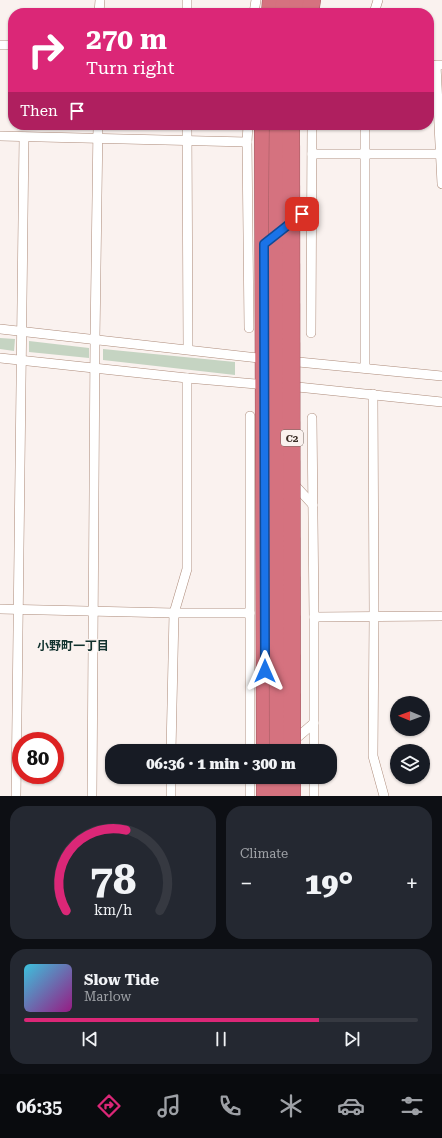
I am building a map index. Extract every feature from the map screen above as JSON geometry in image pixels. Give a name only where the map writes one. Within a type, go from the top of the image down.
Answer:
[{"type":"highway","points":[[263,130],[265,744]]},
{"type":"highway","name":"C2","points":[[278,130],[276,267],[278,438],[278,744]]},
{"type":"highway","name":"C2","points":[[291,130],[292,744]]},
{"type":"highway","points":[[292,268],[299,130]]},
{"type":"highway","points":[[265,784],[265,796]]},
{"type":"highway","points":[[278,784],[278,796]]},
{"type":"highway","points":[[292,784],[292,796]]},
{"type":"street","points":[[442,65],[436,65],[442,184]]},
{"type":"street","points":[[92,796],[98,130]]},
{"type":"street","points":[[187,130],[188,349]]},
{"type":"street","points":[[248,130],[249,328]]},
{"type":"street","points":[[311,333],[312,130]]},
{"type":"street","points":[[365,130],[365,368]]},
{"type":"street","points":[[0,136],[247,142]]},
{"type":"street","points":[[16,796],[24,137]]},
{"type":"street","points":[[312,154],[441,154]]},
{"type":"street","points":[[264,244],[312,206]]},
{"type":"street","points":[[0,329],[442,376]]},
{"type":"street","points":[[0,358],[187,378],[373,394],[442,402]]},
{"type":"street","points":[[172,744],[174,613],[187,569],[187,378]]},
{"type":"street","points":[[373,394],[373,756],[384,796]]},
{"type":"street","points":[[250,416],[250,744]]},
{"type":"street","points":[[312,418],[314,744]]},
{"type":"street","points":[[264,450],[313,505]]},
{"type":"street","points":[[250,513],[264,502]]},
{"type":"street","points":[[0,609],[174,613],[250,613]]},
{"type":"street","points":[[314,616],[442,616]]},
{"type":"street","points":[[290,744],[314,723]]},
{"type":"street","points":[[171,784],[171,796]]},
{"type":"street","points":[[314,784],[314,796]]},
{"type":"street","points":[[250,792],[257,796]]},
{"type":"green space","points":[[0,338],[15,339],[14,351],[0,349]]},
{"type":"green space","points":[[29,341],[89,348],[89,358],[29,352]]},
{"type":"green space","points":[[103,349],[235,362],[235,375],[103,360]]},
{"type":"district","name":"小野町一丁目","points":[[73,646]]},
{"type":"route","points":[[265,671],[263,337],[264,244],[302,214]]}]
